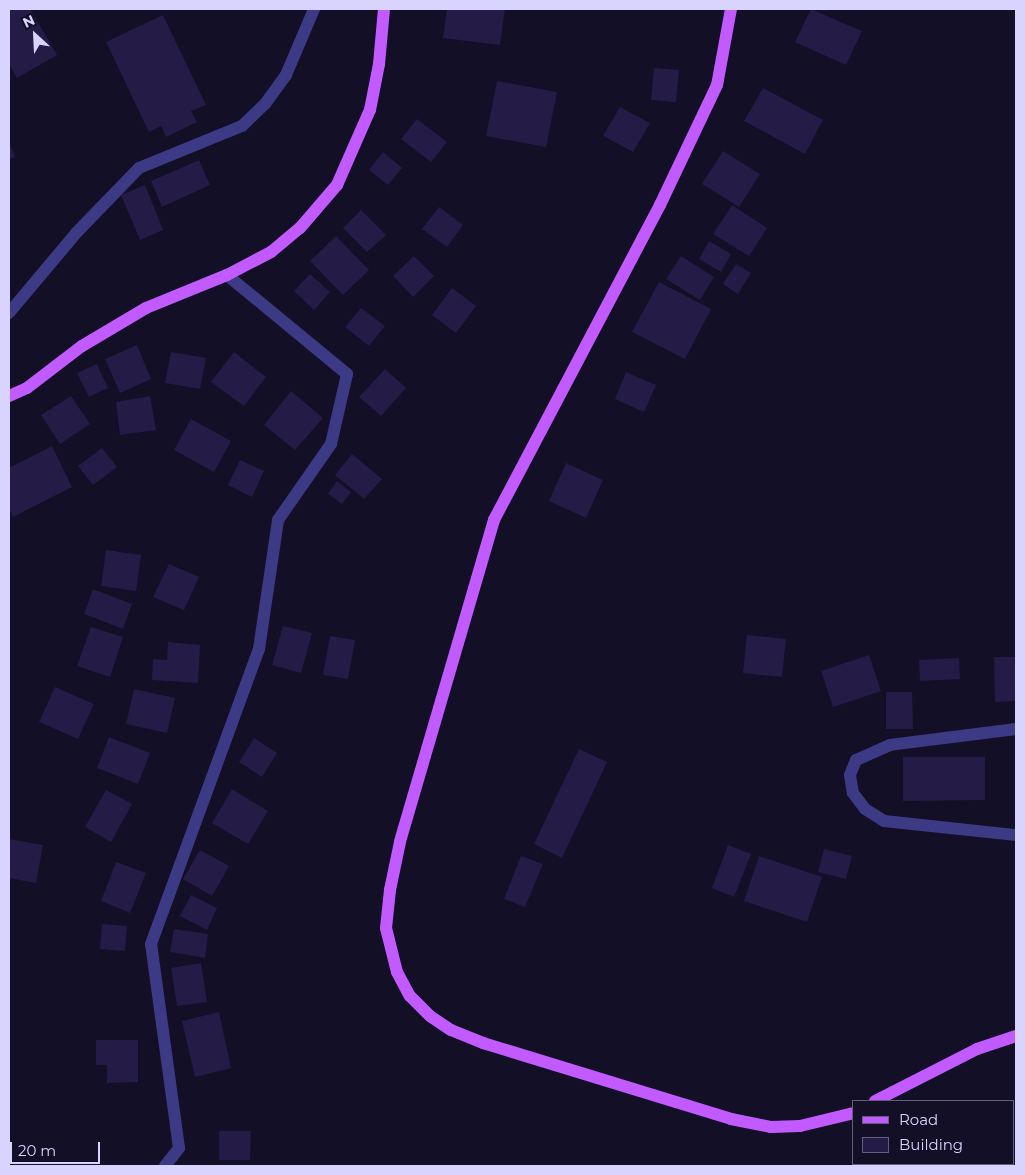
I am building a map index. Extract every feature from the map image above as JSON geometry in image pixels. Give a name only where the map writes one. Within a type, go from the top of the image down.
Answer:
[{"type":"main road","points":[[9,396],[27,388],[82,346],[146,308],[228,275],[279,246],[300,228],[337,185],[370,110],[380,64],[384,9]]},
{"type":"main road","points":[[731,9],[717,85],[660,205],[494,520],[400,842],[390,890],[386,928],[397,972],[410,996],[430,1016],[451,1030],[483,1043],[732,1118],[771,1126],[800,1126],[852,1113]]},
{"type":"main road","points":[[877,1100],[977,1049],[1016,1036]]},
{"type":"street","points":[[9,313],[76,232],[139,168],[242,126],[264,104],[286,75],[314,9]]},
{"type":"street","points":[[165,1166],[179,1148],[151,944],[259,649],[278,520],[331,444],[346,374],[228,275]]},
{"type":"street","points":[[1016,730],[890,745],[856,760],[850,775],[853,793],[865,810],[884,821],[1016,835]]},
{"type":"building","points":[[9,9],[30,9],[57,55],[17,78],[9,64]]},
{"type":"building","points":[[447,9],[505,9],[500,45],[443,38]]},
{"type":"building","points":[[811,9],[862,31],[846,65],[795,42]]},
{"type":"building","points":[[163,15],[206,105],[191,111],[197,122],[166,137],[161,126],[149,132],[106,42]]},
{"type":"building","points":[[654,68],[679,70],[676,102],[651,100]]},
{"type":"building","points":[[497,81],[557,92],[546,147],[486,136]]},
{"type":"building","points":[[763,88],[823,120],[805,154],[744,121]]},
{"type":"building","points":[[620,107],[650,123],[633,152],[603,136]]},
{"type":"building","points":[[417,119],[447,142],[431,162],[401,139]]},
{"type":"building","points":[[9,143],[15,157],[9,159]]},
{"type":"building","points":[[723,151],[760,174],[739,207],[702,184]]},
{"type":"building","points":[[383,152],[402,168],[388,185],[369,170]]},
{"type":"building","points":[[199,160],[210,185],[162,207],[151,181]]},
{"type":"building","points":[[145,185],[163,230],[140,240],[121,195]]},
{"type":"building","points":[[732,205],[767,228],[749,256],[713,234]]},
{"type":"building","points":[[439,207],[463,225],[447,247],[422,229]]},
{"type":"building","points":[[361,210],[386,235],[367,252],[343,228]]},
{"type":"building","points":[[336,236],[369,270],[343,295],[310,261]]},
{"type":"building","points":[[709,241],[731,254],[721,272],[699,259]]},
{"type":"building","points":[[414,256],[434,276],[413,297],[393,276]]},
{"type":"building","points":[[681,256],[714,277],[700,300],[666,279]]},
{"type":"building","points":[[736,264],[751,273],[738,294],[723,284]]},
{"type":"building","points":[[310,274],[330,292],[314,310],[294,291]]},
{"type":"building","points":[[659,282],[711,309],[685,359],[632,332]]},
{"type":"building","points":[[452,288],[476,306],[456,333],[432,315]]},
{"type":"building","points":[[361,308],[385,326],[369,346],[345,327]]},
{"type":"building","points":[[137,345],[151,379],[120,393],[105,359]]},
{"type":"building","points":[[171,352],[206,358],[200,389],[165,383]]},
{"type":"building","points":[[234,352],[266,377],[244,406],[211,382]]},
{"type":"building","points":[[97,364],[108,388],[89,397],[77,373]]},
{"type":"building","points":[[385,369],[406,388],[381,416],[359,397]]},
{"type":"building","points":[[626,372],[656,385],[644,412],[615,399]]},
{"type":"building","points":[[291,391],[323,418],[295,450],[264,425]]},
{"type":"building","points":[[71,396],[90,424],[60,444],[41,415]]},
{"type":"building","points":[[150,396],[156,430],[120,435],[116,402]]},
{"type":"building","points":[[191,419],[231,441],[214,472],[174,450]]},
{"type":"building","points":[[52,446],[72,487],[13,517],[9,508],[9,468]]},
{"type":"building","points":[[102,448],[117,467],[93,485],[78,466]]},
{"type":"building","points":[[352,454],[382,479],[364,499],[335,475]]},
{"type":"building","points":[[240,460],[264,471],[252,497],[228,485]]},
{"type":"building","points":[[566,463],[603,480],[586,518],[549,501]]},
{"type":"building","points":[[337,481],[351,492],[342,504],[328,494]]},
{"type":"building","points":[[106,550],[141,555],[136,591],[101,586]]},
{"type":"building","points":[[169,564],[199,577],[184,610],[153,597]]},
{"type":"building","points":[[93,589],[132,604],[123,629],[84,614]]},
{"type":"building","points":[[283,626],[312,633],[301,673],[272,665]]},
{"type":"building","points":[[91,627],[123,637],[110,677],[77,666]]},
{"type":"building","points":[[747,635],[786,639],[782,677],[743,673]]},
{"type":"building","points":[[330,636],[355,640],[348,679],[323,675]]},
{"type":"building","points":[[168,642],[200,645],[198,683],[152,680],[153,659],[167,660]]},
{"type":"building","points":[[869,655],[881,691],[833,707],[821,671]]},
{"type":"building","points":[[994,657],[1016,657],[1016,701],[995,702]]},
{"type":"building","points":[[959,658],[960,679],[920,681],[919,660]]},
{"type":"building","points":[[55,687],[94,704],[78,739],[39,722]]},
{"type":"building","points":[[134,689],[175,698],[167,733],[126,724]]},
{"type":"building","points":[[886,692],[912,692],[913,729],[886,729]]},
{"type":"building","points":[[109,737],[150,753],[138,784],[97,768]]},
{"type":"building","points":[[254,738],[277,753],[262,777],[239,762]]},
{"type":"building","points":[[579,749],[607,762],[562,858],[534,844]]},
{"type":"building","points":[[903,757],[985,757],[985,800],[903,801]]},
{"type":"building","points":[[232,789],[268,811],[248,844],[212,823]]},
{"type":"building","points":[[106,790],[132,804],[111,842],[85,827]]},
{"type":"building","points":[[9,839],[43,845],[36,883],[9,878]]},
{"type":"building","points":[[728,845],[751,854],[734,897],[712,888]]},
{"type":"building","points":[[824,849],[852,856],[846,879],[818,872]]},
{"type":"building","points":[[200,850],[229,866],[212,896],[183,879]]},
{"type":"building","points":[[521,856],[543,864],[525,907],[504,899]]},
{"type":"building","points":[[759,856],[822,877],[807,922],[744,901]]},
{"type":"building","points":[[116,862],[146,873],[130,913],[101,901]]},
{"type":"building","points":[[191,895],[217,908],[207,930],[180,916]]},
{"type":"building","points":[[102,924],[127,926],[125,951],[100,949]]},
{"type":"building","points":[[174,929],[208,934],[205,958],[170,952]]},
{"type":"building","points":[[201,963],[207,1002],[177,1006],[171,968]]},
{"type":"building","points":[[219,1012],[231,1068],[195,1077],[182,1021]]},
{"type":"building","points":[[96,1040],[138,1040],[138,1082],[107,1083],[107,1065],[96,1065]]},
{"type":"building","points":[[219,1131],[251,1131],[250,1160],[219,1160]]}]
